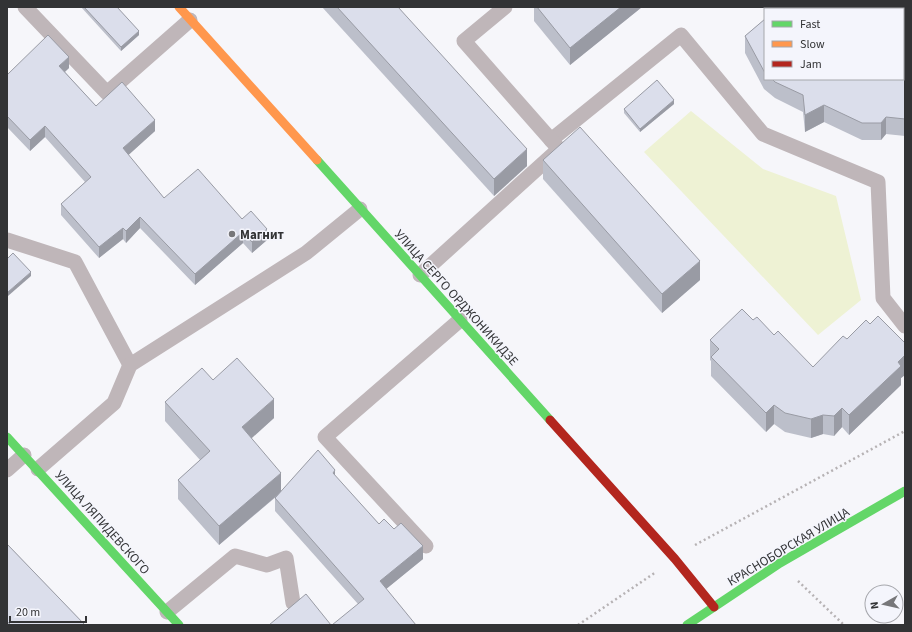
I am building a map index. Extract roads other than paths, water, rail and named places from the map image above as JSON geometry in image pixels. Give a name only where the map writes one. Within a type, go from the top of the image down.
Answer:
[{"type":"street","name":"УЛИЦА СЕРГО ОРДЖОНИКИДЗЕ","points":[[178,7],[675,559],[714,607]]},
{"type":"street","name":"УЛИЦА ЛЯПИДЕВСКОГО","points":[[7,437],[38,469],[179,625]]},
{"type":"street","name":"КРАСНОБОРСКАЯ УЛИЦА","points":[[686,625],[780,563],[905,491]]},
{"type":"lane","points":[[25,7],[107,93],[190,20]]},
{"type":"lane","points":[[420,276],[559,149],[464,40],[505,7]]},
{"type":"lane","points":[[551,140],[681,35],[764,134],[878,182],[883,298],[905,326]]},
{"type":"lane","points":[[38,469],[114,403],[130,365],[306,253],[360,209]]},
{"type":"lane","points":[[7,240],[74,262],[130,365]]},
{"type":"lane","points":[[426,546],[326,437],[460,320]]},
{"type":"lane","points":[[7,470],[24,455]]},
{"type":"lane","points":[[167,612],[235,556],[267,565],[286,558],[293,604]]},
{"type":"place","name":"Магнит","points":[[232,234]]}]
